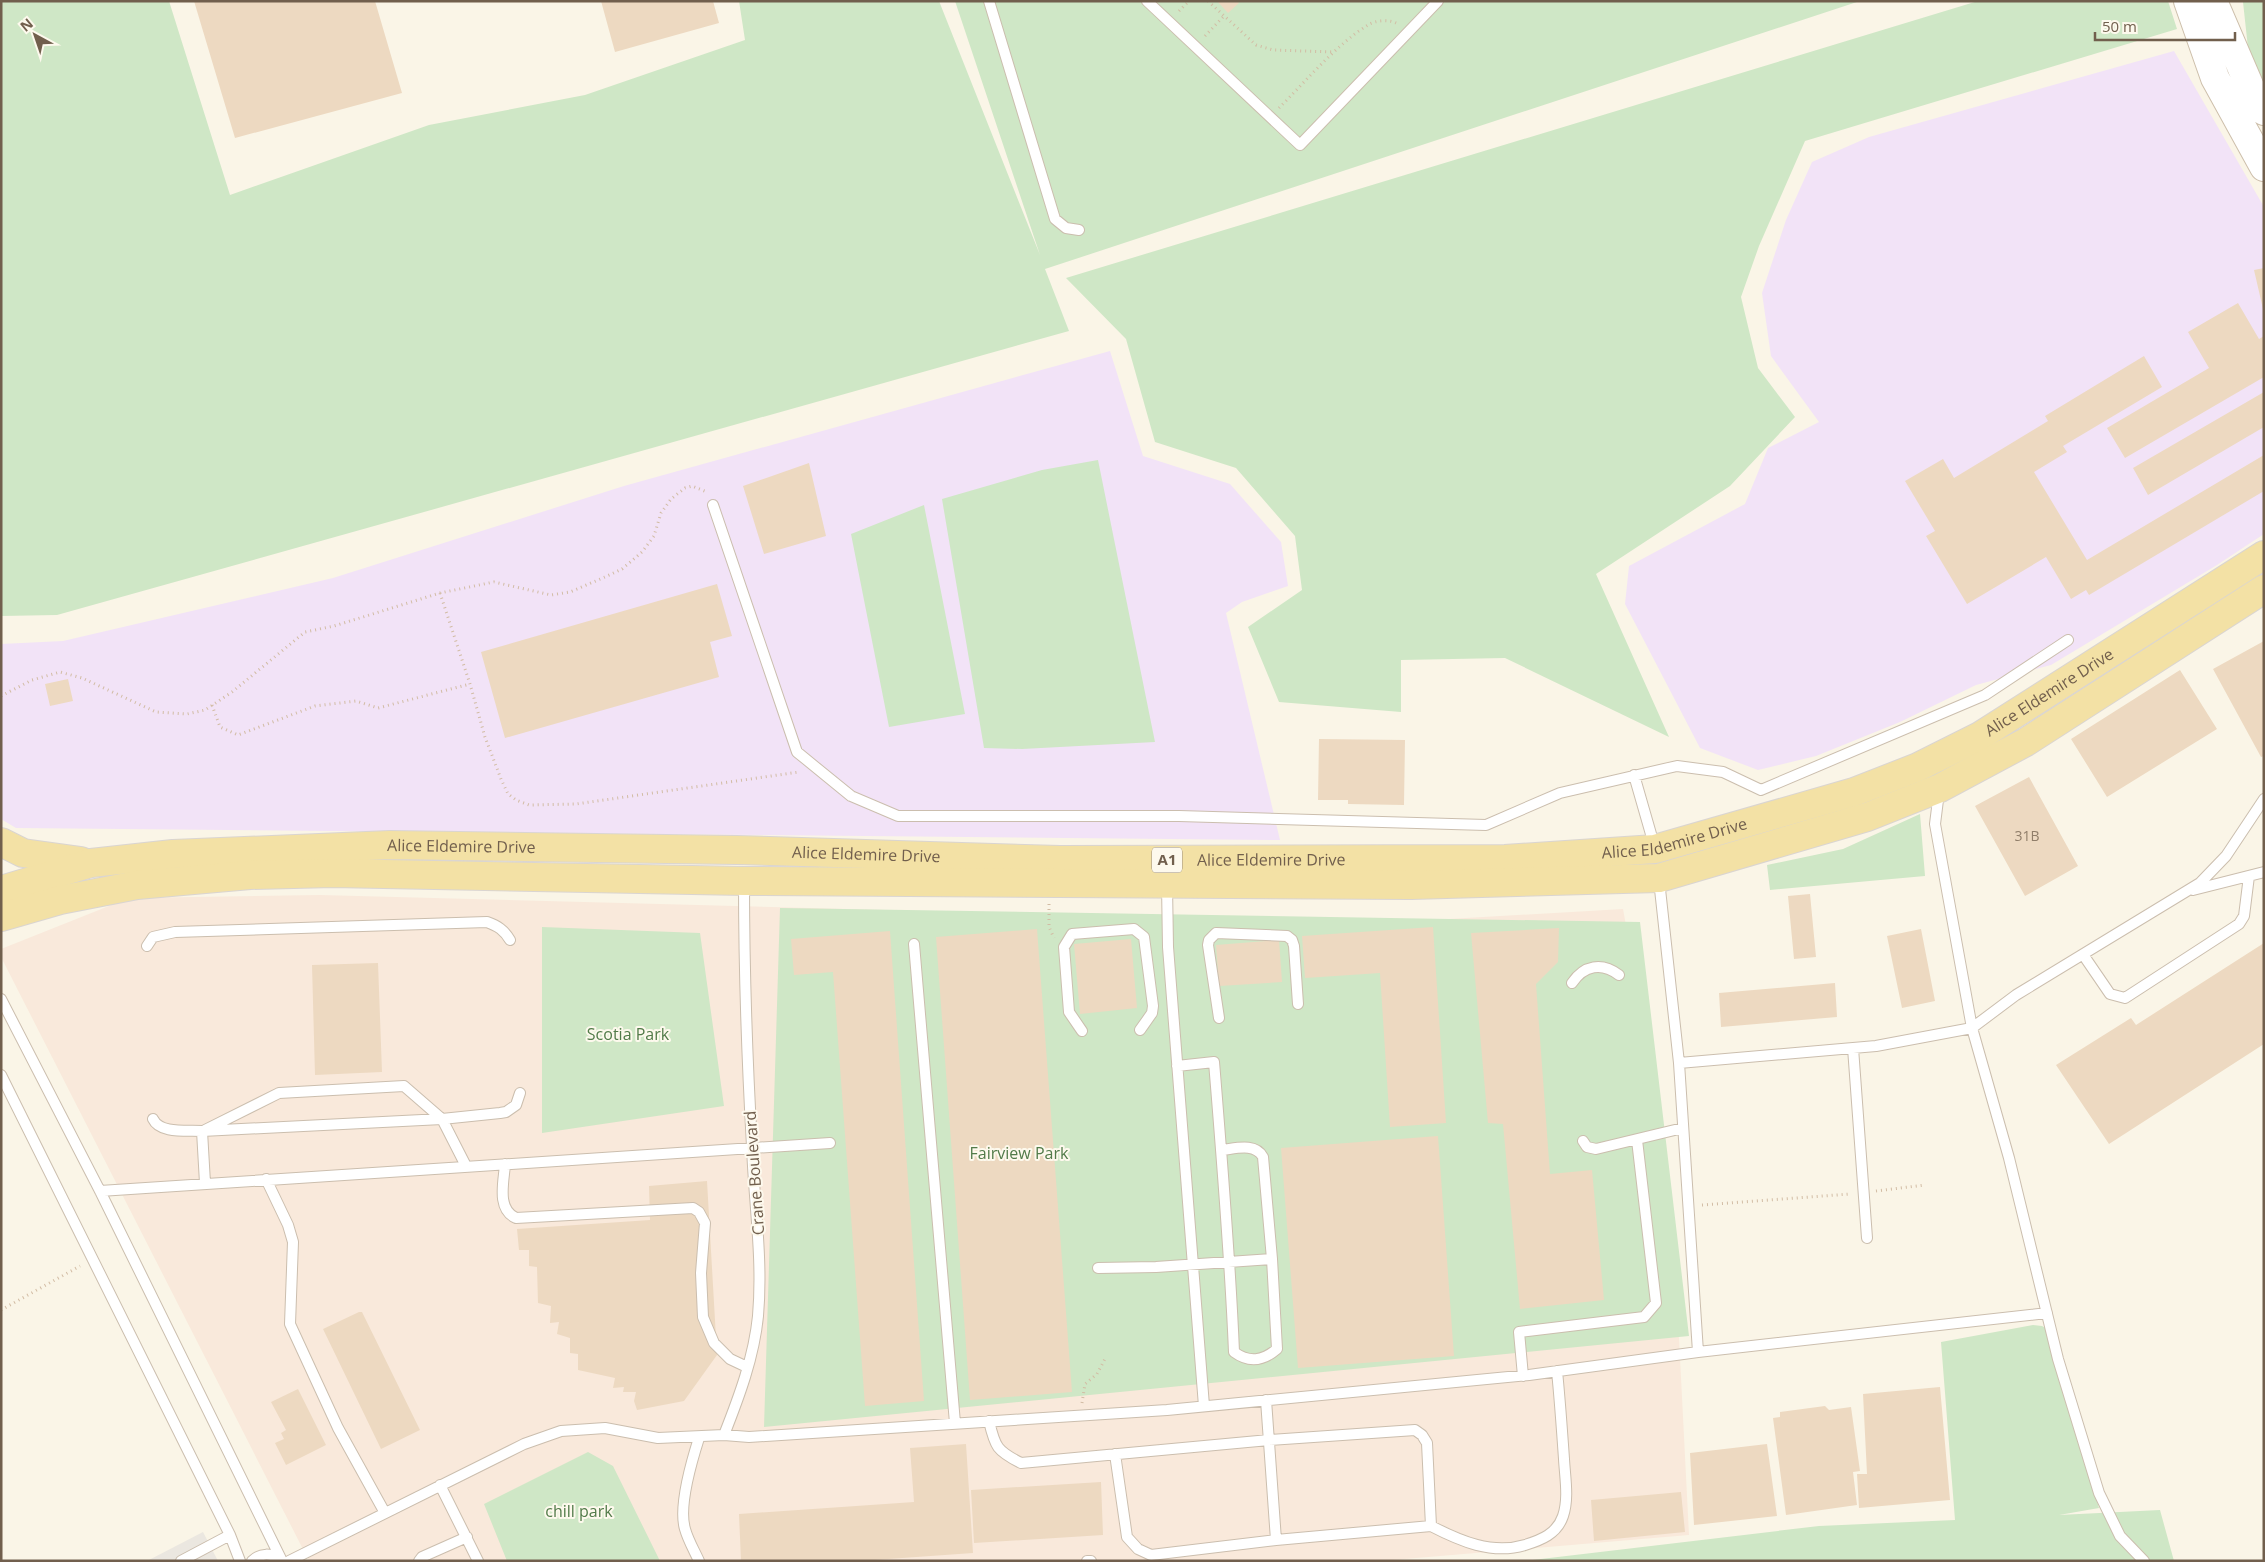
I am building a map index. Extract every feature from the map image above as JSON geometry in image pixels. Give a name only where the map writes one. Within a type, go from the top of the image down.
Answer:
[{"type":"main road","points":[[2188,1],[2215,78],[2264,166]]},
{"type":"main road","points":[[2213,1],[2252,94],[2264,111]]},
{"type":"main road","name":"Alice Eldemire Drive","points":[[1,890],[90,863],[173,854],[390,845],[737,850],[1060,860],[1505,859],[1657,864],[1918,767],[1980,736],[2264,554]]},
{"type":"main road","name":"Alice Eldemire Drive","points":[[1,917],[60,900],[138,885],[250,876],[334,873],[744,881],[1411,885],[1657,864],[1867,817],[1940,788],[2026,742],[2264,589]]},
{"type":"main road","points":[[1,842],[23,853],[90,863]]},
{"type":"lane","points":[[989,1],[1056,219],[1066,228],[1080,230]]},
{"type":"lane","points":[[1147,1],[1300,145],[1438,1]]},
{"type":"lane","points":[[712,506],[797,752],[851,796],[898,816],[1179,816],[1486,825],[1560,793],[1677,766],[1723,772],[1761,790],[1985,695],[2068,640]]},
{"type":"lane","points":[[1634,775],[1657,864],[1679,1063],[1698,1352]]},
{"type":"lane","points":[[1940,788],[1935,824],[1972,1028],[2009,1158],[2058,1359],[2099,1493],[2120,1536],[2144,1561]]},
{"type":"lane","points":[[1679,1063],[1876,1046],[1972,1028],[2016,996],[2084,956],[2200,882],[2226,856],[2264,799]]},
{"type":"lane","points":[[2187,892],[2264,872]]},
{"type":"lane","points":[[2084,956],[2110,994],[2125,998],[2239,924],[2244,916],[2249,876]]},
{"type":"lane","name":"Crane Boulevard","points":[[724,1435],[744,1385],[758,1317],[759,1260],[752,1148],[744,950],[744,881]]},
{"type":"lane","points":[[1167,884],[1168,947],[1204,1406]]},
{"type":"lane","points":[[147,946],[153,937],[175,932],[487,922],[504,932],[510,940]]},
{"type":"lane","points":[[1082,1031],[1070,1012],[1064,947],[1072,934],[1134,929],[1144,937],[1153,1006],[1152,1013],[1140,1030]]},
{"type":"lane","points":[[1219,1018],[1208,944],[1209,940],[1216,933],[1287,936],[1290,938],[1294,946],[1298,1004]]},
{"type":"lane","points":[[914,944],[955,1424]]},
{"type":"lane","points":[[1572,983],[1585,969],[1594,966],[1603,966],[1619,975]]},
{"type":"lane","points":[[1,999],[100,1192],[281,1561]]},
{"type":"lane","points":[[1853,1048],[1867,1238]]},
{"type":"lane","points":[[1177,1066],[1214,1062],[1221,1150],[1230,1262],[1234,1352],[1251,1360],[1261,1359],[1277,1349],[1272,1259],[1263,1156],[1258,1150],[1252,1148],[1221,1150]]},
{"type":"lane","points":[[1,1075],[230,1535],[240,1561]]},
{"type":"lane","points":[[202,1131],[279,1093],[404,1086],[442,1119],[466,1166]]},
{"type":"lane","points":[[153,1118],[161,1128],[202,1131],[442,1119],[506,1112],[516,1105],[520,1094]]},
{"type":"lane","points":[[1583,1141],[1587,1147],[1596,1149],[1683,1128]]},
{"type":"lane","points":[[202,1131],[205,1183]]},
{"type":"lane","points":[[1523,1376],[1519,1332],[1644,1317],[1656,1303],[1637,1140]]},
{"type":"lane","points":[[100,1192],[205,1183],[830,1143]]},
{"type":"lane","points":[[505,1164],[503,1203],[507,1212],[516,1218],[693,1208],[698,1212],[705,1223],[702,1273],[703,1317],[714,1342],[730,1359],[748,1367]]},
{"type":"lane","points":[[266,1179],[288,1225],[293,1242],[294,1265],[290,1324],[338,1428],[385,1513]]},
{"type":"lane","points":[[1098,1268],[1156,1267],[1192,1263],[1272,1259]]},
{"type":"lane","points":[[289,1561],[524,1444],[561,1431],[605,1428],[658,1438],[699,1438],[724,1435],[749,1437],[1204,1406],[1523,1376],[1698,1352],[2047,1313]]},
{"type":"lane","points":[[1115,1454],[1127,1537],[1138,1549],[1151,1555],[1276,1540],[1431,1526],[1454,1538],[1489,1549],[1522,1546],[1543,1540],[1555,1530],[1563,1516],[1566,1495],[1557,1372]]},
{"type":"lane","points":[[1266,1400],[1276,1540]]},
{"type":"lane","points":[[989,1421],[993,1439],[1002,1454],[1021,1463],[1269,1440],[1415,1430],[1427,1443],[1431,1526]]},
{"type":"lane","points":[[699,1438],[688,1472],[684,1527],[699,1561]]},
{"type":"lane","points":[[440,1485],[478,1561]]},
{"type":"lane","points":[[180,1561],[230,1535]]},
{"type":"lane","points":[[419,1561],[422,1557],[467,1537]]},
{"type":"lane","points":[[252,1561],[263,1554],[271,1554],[281,1561]]},
{"type":"lane","points":[[1087,1561],[1091,1560]]},
{"type":"path","points":[[1208,1],[1223,17],[1256,45],[1273,50],[1335,52]]},
{"type":"path","points":[[1195,47],[1223,17]]},
{"type":"path","points":[[1270,117],[1335,52],[1368,24],[1380,21],[1395,22],[1409,31]]},
{"type":"path","points":[[1,696],[32,680],[60,672],[82,678],[156,712],[187,714],[205,710],[232,692],[305,632],[334,626],[440,593],[494,582],[550,595],[570,592],[622,569],[635,559],[654,536],[666,505],[685,488],[692,486],[705,491],[710,495],[712,506]]},
{"type":"path","points":[[440,593],[485,737],[508,794],[516,800],[529,805],[576,804],[818,769]]},
{"type":"path","points":[[212,705],[220,727],[238,735],[315,706],[356,701],[378,708],[470,684]]},
{"type":"path","points":[[1050,883],[1049,928],[1052,936],[1064,947]]},
{"type":"path","points":[[1688,1206],[1864,1193],[1925,1185]]},
{"type":"path","points":[[1,1310],[92,1260]]},
{"type":"path","points":[[1080,1415],[1085,1384],[1091,1376],[1097,1374],[1106,1357]]},
{"type":"shaded area","points":[[2174,51],[2264,207],[2264,534],[2217,565],[2051,665],[1976,685],[1900,722],[1816,756],[1758,770],[1700,748],[1625,604],[1629,566],[1745,504],[1768,448],[1819,422],[1771,356],[1762,293],[1786,220],[1812,162],[1869,137]]},
{"type":"shaded area","points":[[1110,351],[1143,456],[1230,484],[1281,542],[1288,586],[1242,602],[1226,613],[1280,840],[16,828],[1,819],[1,644],[63,641],[333,578],[624,486]]},
{"type":"shaded area","points":[[320,895],[1380,923],[1623,909],[1652,1069],[1673,1220],[1689,1535],[1381,1561],[309,1561],[1,957],[1,949],[129,898]]},
{"type":"shaded area","points":[[203,1532],[218,1561],[147,1561]]},
{"type":"green space","points":[[1,1],[169,1],[230,195],[429,125],[585,95],[745,40],[739,1],[939,1],[1040,255],[955,1],[1860,1],[1045,269],[1069,331],[57,615],[1,616]]},
{"type":"green space","points":[[1978,1],[2168,1],[2177,29],[1805,141],[1759,246],[1741,297],[1758,368],[1795,417],[1730,486],[1596,574],[1669,737],[1505,658],[1401,660],[1401,712],[1279,702],[1248,627],[1302,590],[1295,536],[1236,468],[1155,442],[1126,339],[1066,278]]},
{"type":"green space","points":[[2264,1],[2264,111],[2253,94],[2243,2]]},
{"type":"green space","points":[[1098,460],[1155,742],[1022,749],[984,748],[942,499],[1042,470]]},
{"type":"green space","points":[[924,505],[965,714],[889,727],[851,534]]},
{"type":"green space","points":[[1920,814],[1925,876],[1770,890],[1767,865],[1843,849]]},
{"type":"green space","name":"Fairview Park","points":[[780,908],[1640,922],[1689,1336],[764,1427]]},
{"type":"green space","name":"Scotia Park","points":[[542,927],[700,933],[724,1106],[542,1133]]},
{"type":"green space","points":[[2033,1325],[2042,1326],[2047,1329],[2099,1508],[2059,1515],[2160,1510],[2174,1561],[1524,1561],[1819,1526],[1955,1520],[1941,1342]]},
{"type":"green space","name":"chill park","points":[[588,1452],[613,1466],[660,1561],[507,1561],[484,1504]]},
{"type":"building","points":[[194,1],[375,1],[402,93],[235,138]]},
{"type":"building","points":[[601,1],[713,1],[719,23],[615,52]]},
{"type":"building","points":[[1217,1],[1237,1],[1239,3],[1228,13]]},
{"type":"building","points":[[2264,268],[2264,309],[2263,309],[2254,270]]},
{"type":"building","points":[[2238,303],[2259,339],[2264,336],[2264,377],[2125,458],[2107,428],[2209,368],[2188,332]]},
{"type":"building","points":[[2144,356],[2162,387],[2063,446],[2067,452],[2034,472],[2087,560],[2264,455],[2264,491],[2089,595],[2086,590],[2071,599],[2046,557],[1967,604],[1926,536],[1935,531],[1905,481],[1943,459],[1954,478],[2048,421],[2045,416]]},
{"type":"building","points":[[2264,392],[2264,427],[2148,495],[2133,468]]},
{"type":"building","points":[[809,463],[826,536],[764,554],[743,486]]},
{"type":"building","points":[[717,584],[732,636],[710,642],[719,677],[505,738],[481,652]]},
{"type":"building","points":[[2264,641],[2264,756],[2261,757],[2213,669]]},
{"type":"building","points":[[2180,670],[2217,729],[2107,797],[2071,739]]},
{"type":"building","points":[[68,679],[73,701],[50,706],[45,684]]},
{"type":"building","points":[[1319,739],[1405,740],[1404,805],[1348,804],[1348,800],[1318,800]]},
{"type":"building","points":[[2029,777],[2078,866],[2025,896],[1975,806]]},
{"type":"building","points":[[1810,894],[1816,957],[1794,959],[1788,896]]},
{"type":"building","points":[[1433,927],[1446,1123],[1390,1127],[1380,973],[1305,978],[1302,936]]},
{"type":"building","points":[[1559,928],[1558,962],[1536,984],[1550,1174],[1592,1170],[1604,1300],[1520,1309],[1503,1124],[1488,1123],[1471,933]]},
{"type":"building","points":[[1037,929],[1072,1392],[970,1400],[936,937]]},
{"type":"building","points":[[1921,929],[1935,1001],[1902,1008],[1887,936]]},
{"type":"building","points":[[890,931],[924,1401],[865,1406],[833,972],[794,975],[791,939]]},
{"type":"building","points":[[1131,939],[1137,1008],[1080,1014],[1074,944]]},
{"type":"building","points":[[1279,940],[1282,982],[1219,986],[1216,945]]},
{"type":"building","points":[[2264,943],[2264,1044],[2109,1144],[2056,1065],[2131,1018],[2136,1025]]},
{"type":"building","points":[[378,963],[382,1072],[315,1075],[312,965]]},
{"type":"building","points":[[1835,983],[1837,1017],[1721,1027],[1719,993]]},
{"type":"building","points":[[1438,1136],[1454,1356],[1298,1368],[1281,1148]]},
{"type":"building","points":[[707,1181],[717,1355],[684,1401],[637,1410],[634,1401],[636,1392],[623,1392],[624,1387],[613,1388],[615,1378],[578,1370],[578,1354],[570,1353],[570,1338],[557,1334],[559,1322],[550,1323],[551,1306],[538,1303],[537,1267],[529,1266],[529,1250],[519,1250],[517,1229],[650,1220],[649,1186]]},
{"type":"building","points":[[362,1312],[420,1430],[381,1449],[323,1329]]},
{"type":"building","points":[[1940,1387],[1950,1500],[1859,1508],[1857,1474],[1867,1474],[1863,1394]]},
{"type":"building","points":[[298,1389],[326,1445],[286,1465],[275,1443],[284,1439],[281,1433],[286,1430],[271,1402]]},
{"type":"building","points":[[1825,1406],[1829,1410],[1851,1407],[1860,1471],[1853,1472],[1857,1505],[1786,1515],[1773,1418],[1780,1417],[1780,1412]]},
{"type":"building","points":[[966,1444],[973,1553],[860,1561],[741,1561],[739,1514],[914,1502],[910,1448]]},
{"type":"building","points":[[1767,1444],[1777,1516],[1694,1525],[1690,1453]]},
{"type":"building","points":[[1101,1482],[1103,1535],[974,1543],[971,1490]]},
{"type":"building","points":[[1681,1492],[1685,1532],[1594,1541],[1591,1500]]}]
